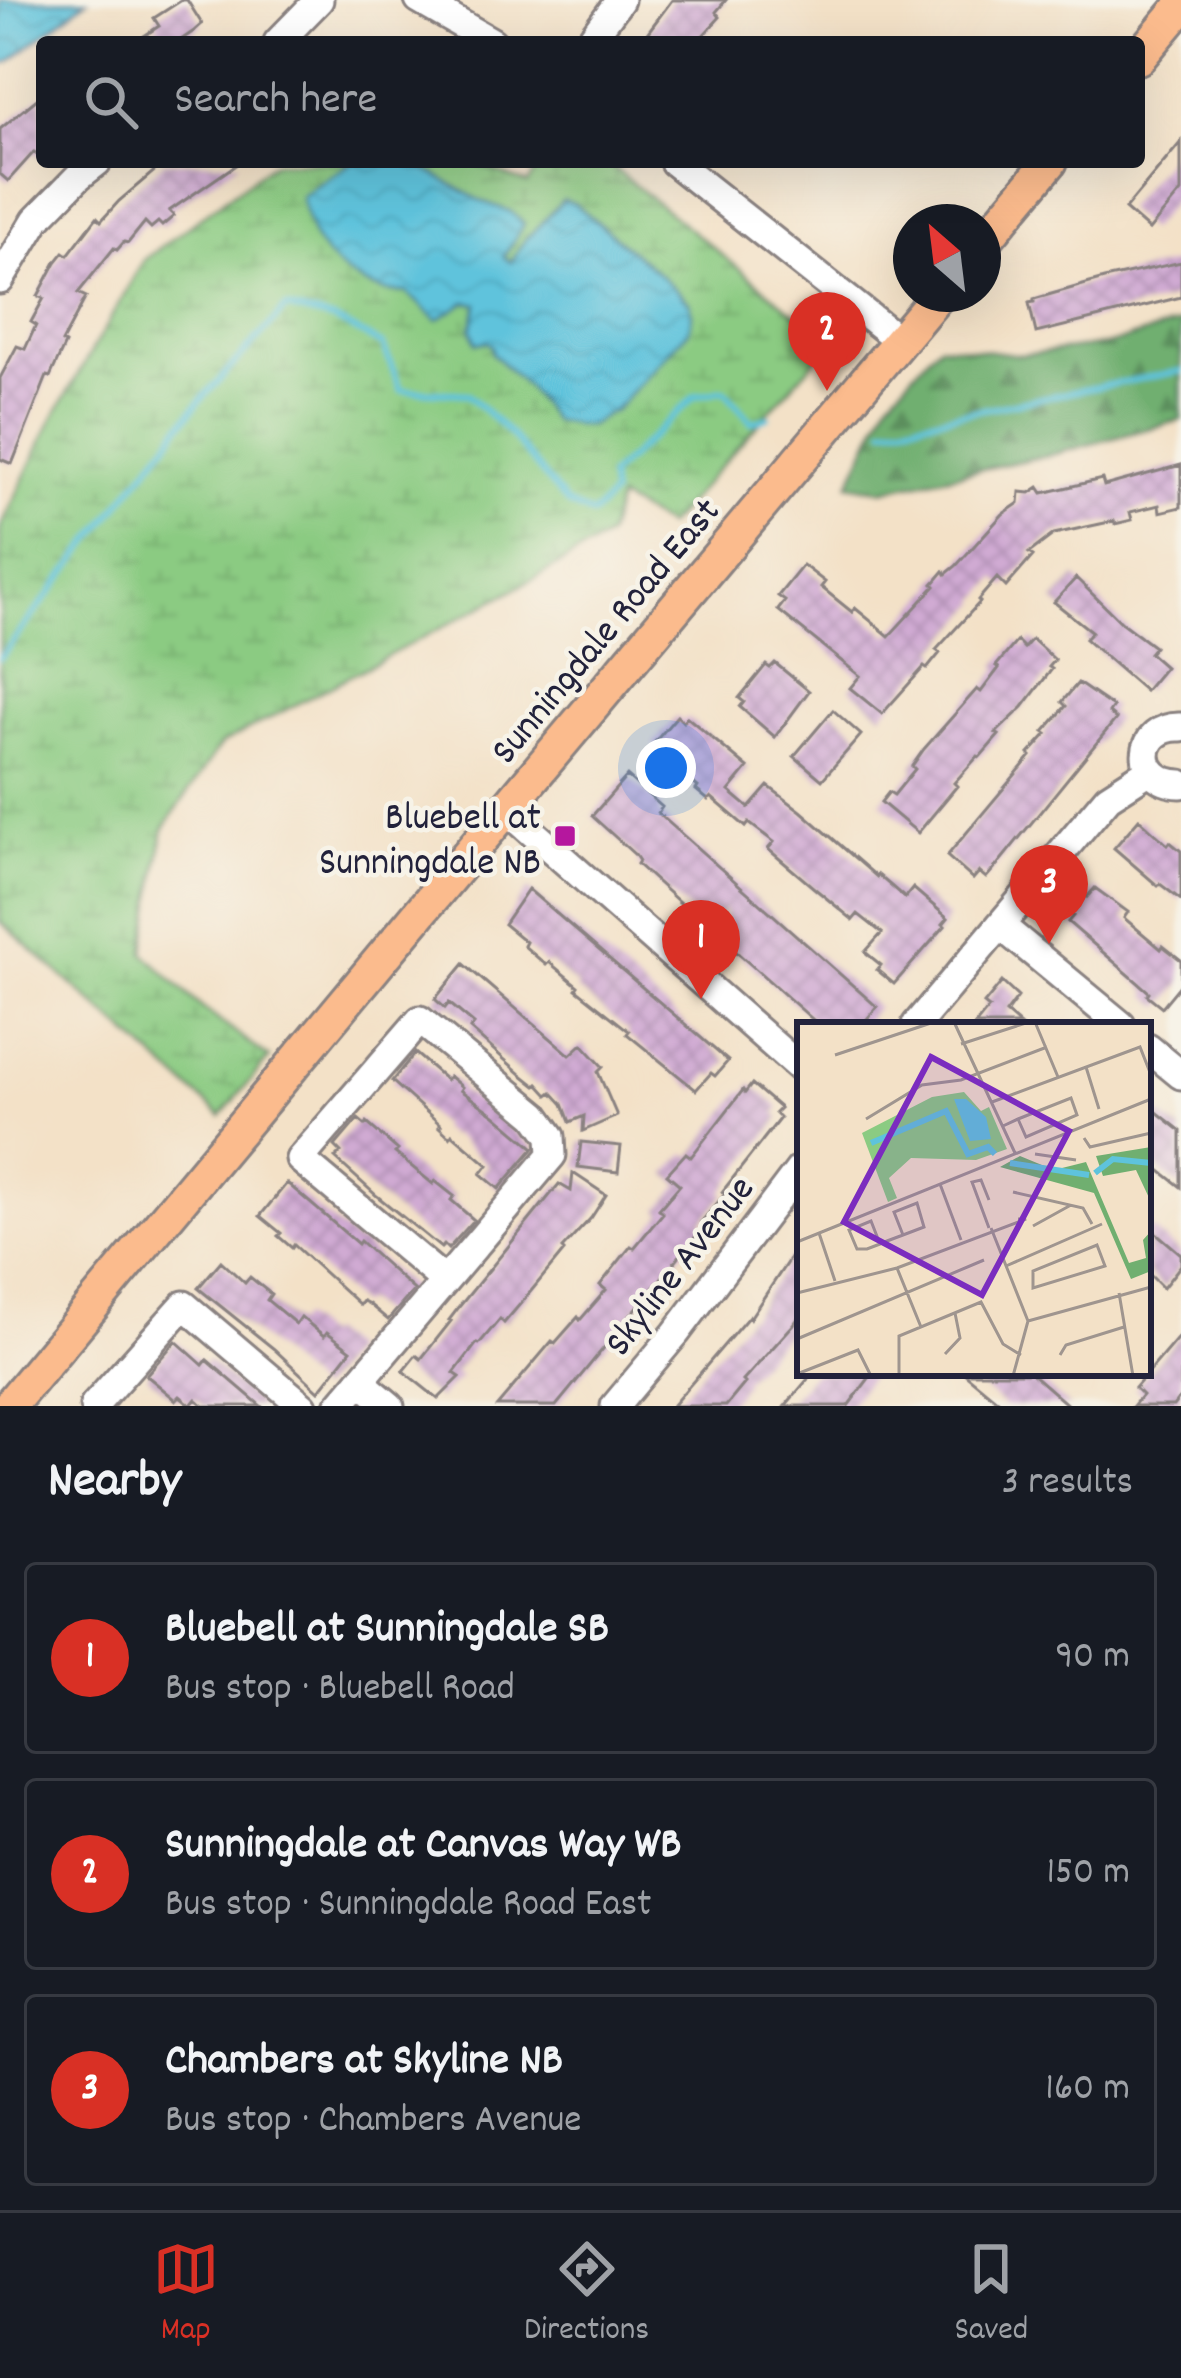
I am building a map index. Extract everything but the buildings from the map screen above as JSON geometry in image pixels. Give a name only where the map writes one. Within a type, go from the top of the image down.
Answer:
[{"type":"main road","points":[[1145,49],[1181,7]]},
{"type":"main road","points":[[1001,221],[1045,168]]},
{"type":"main road","name":"Sunningdale Road East","points":[[10,1406],[924,312]]},
{"type":"street","points":[[284,36],[319,0]]},
{"type":"street","points":[[419,0],[481,36]]},
{"type":"street","points":[[594,36],[620,0]]},
{"type":"street","points":[[0,280],[36,220],[89,168]]},
{"type":"street","points":[[682,168],[900,340]]},
{"type":"street","points":[[1181,727],[1157,733],[1146,757],[1150,770],[1162,782],[1181,784]]},
{"type":"street","points":[[919,1022],[1108,797],[1150,770]]},
{"type":"street","points":[[506,809],[797,1065]]},
{"type":"street","points":[[1000,925],[1117,1022]]},
{"type":"street","points":[[339,1406],[445,1281],[551,1154],[550,1136],[536,1115],[420,1020],[300,1159],[445,1281]]},
{"type":"street","points":[[1151,1051],[1181,1076]]},
{"type":"street","name":"Skyline Avenue","points":[[615,1406],[797,1173]]},
{"type":"street","points":[[94,1406],[184,1305],[303,1406]]},
{"type":"street","points":[[360,1381],[390,1406]]},
{"type":"green space","points":[[266,168],[487,168],[527,184],[538,168],[614,168],[831,342],[667,526],[618,499],[607,537],[221,744],[164,828],[144,953],[201,1007],[269,1058],[221,1116],[0,921],[0,529],[52,420],[144,260]]},
{"type":"green space","points":[[1181,323],[1181,420],[1054,454],[882,490],[849,484],[888,401],[939,344],[1021,355],[1106,345]]},
{"type":"water","points":[[0,0],[87,0],[9,62],[0,64]]},
{"type":"water","points":[[343,168],[423,168],[481,201],[510,211],[524,224],[504,257],[511,262],[563,200],[574,203],[690,303],[689,330],[613,412],[589,425],[553,421],[492,353],[492,345],[476,343],[471,328],[478,304],[466,302],[437,320],[406,292],[381,290],[344,271],[317,243],[301,197]]},
{"type":"waterway","points":[[0,658],[199,402],[286,308],[335,320],[383,345],[401,390],[467,394],[510,434],[567,504],[592,515],[612,495],[609,477],[695,396],[724,390],[752,422],[768,417]]},
{"type":"waterway","points":[[885,428],[1181,371]]},
{"type":"place","name":"Sunningdale at Canvas Way WB","points":[[827,391]]},
{"type":"place","name":"Bluebell at Sunningdale NB","points":[[565,836]]},
{"type":"place","name":"Chambers at Skyline NB","points":[[1049,944]]},
{"type":"place","name":"Bluebell at Sunningdale SB","points":[[701,999]]}]
